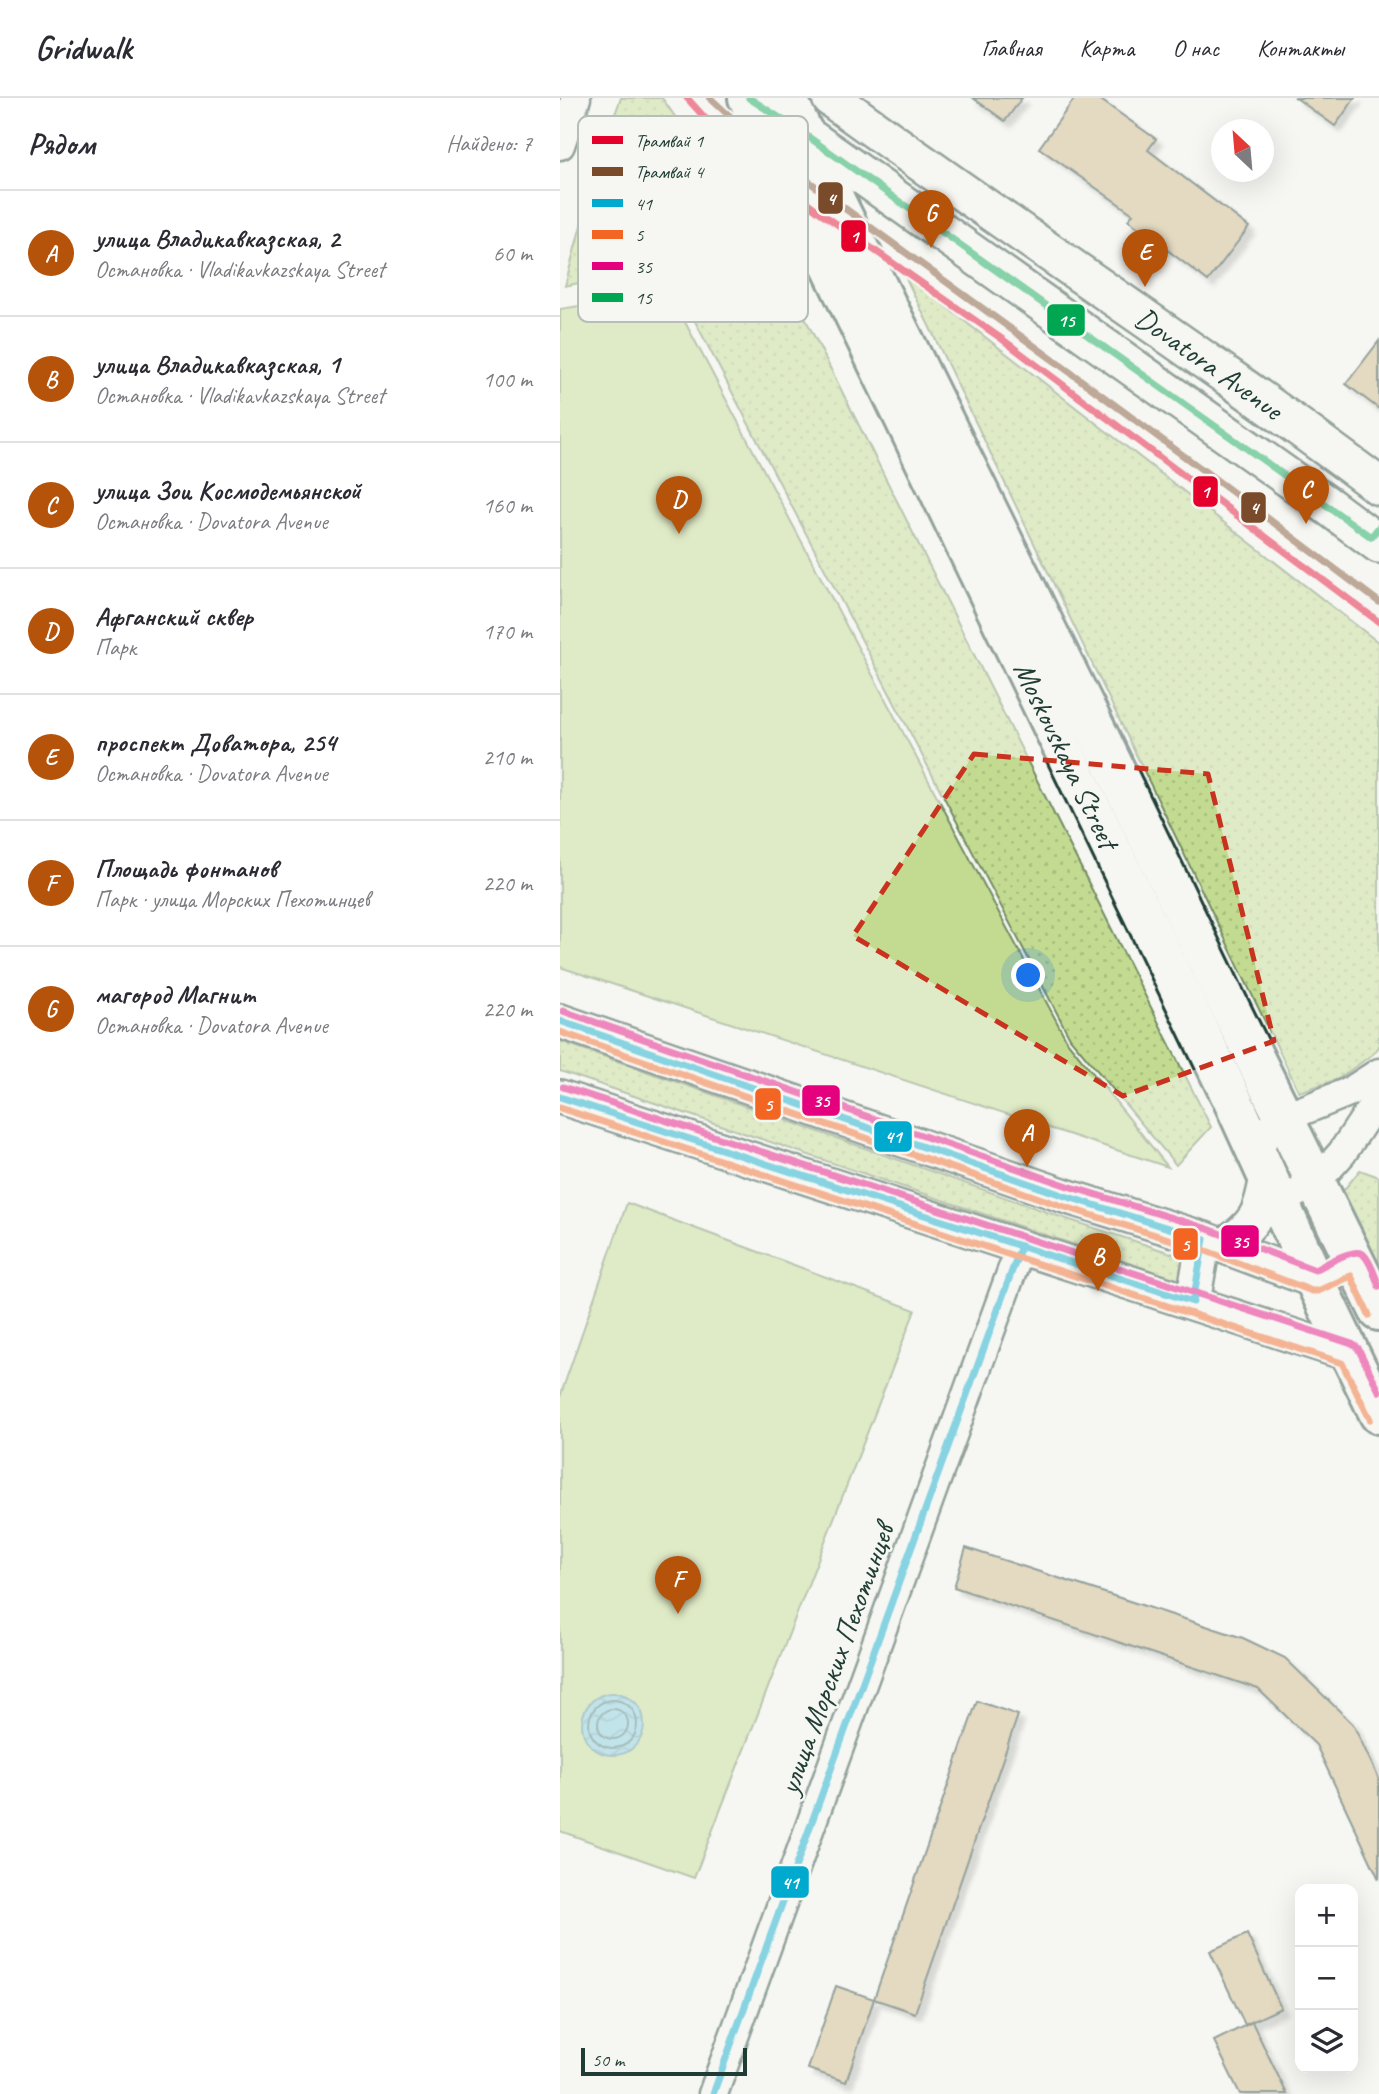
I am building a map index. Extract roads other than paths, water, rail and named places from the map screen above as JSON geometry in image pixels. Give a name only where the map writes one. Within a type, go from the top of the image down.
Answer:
[{"type":"highway","name":"Moskovskaya Street","points":[[749,98],[758,116]]},
{"type":"highway","name":"Moskovskaya Street","points":[[787,98],[795,116]]},
{"type":"highway","name":"Moskovskaya Street","points":[[808,143],[1379,1311]]},
{"type":"highway","name":"Moskovskaya Street","points":[[808,218],[1379,1414]]},
{"type":"main road","name":"Dovatora Avenue","points":[[749,98],[777,116]]},
{"type":"main road","name":"Dovatora Avenue","points":[[831,98],[969,199],[1284,415],[1379,486]]},
{"type":"main road","name":"Dovatora Avenue","points":[[808,137],[1379,544]]},
{"type":"main road","points":[[560,1021],[1065,1196],[1214,1242],[1315,1281],[1356,1262]]},
{"type":"main road","points":[[560,1097],[1349,1354]]},
{"type":"main road","points":[[1214,1242],[1241,1234],[1258,1213],[1263,1203],[1267,1176]]},
{"type":"main road","points":[[1193,1302],[1214,1242]]},
{"type":"street","points":[[560,145],[576,98]]},
{"type":"street","points":[[1379,1073],[1352,1091],[1284,1118],[1268,1130],[1267,1176],[1316,1182],[1342,1153],[1379,1097]]},
{"type":"street","name":"улица Морских Пехотинцев","points":[[713,2094],[1021,1247]]},
{"type":"water","points":[[613,1693],[625,1695],[635,1702],[642,1712],[642,1736],[635,1746],[625,1753],[613,1755],[601,1753],[591,1746],[584,1736],[582,1724],[584,1712],[591,1702],[601,1695]]},
{"type":"tram line","name":"1","points":[[687,98],[703,116]]},
{"type":"tram line","name":"4","points":[[710,98],[730,116]]},
{"type":"tram line","name":"4","points":[[808,180],[1379,602]]},
{"type":"tram line","name":"1","points":[[808,203],[1002,339],[1379,622]]},
{"type":"place","name":"магород Магнит","points":[[931,248]]},
{"type":"place","name":"проспект Доватора, 254","points":[[1145,287]]},
{"type":"place","name":"улица Зои Космодемьянской","points":[[1306,524]]},
{"type":"place","name":"Афганский сквер","points":[[679,534]]},
{"type":"place","name":"улица Владикавказская, 2","points":[[1027,1167]]},
{"type":"place","name":"улица Владикавказская, 1","points":[[1098,1291]]},
{"type":"place","name":"Площадь фонтанов","points":[[678,1614]]}]
